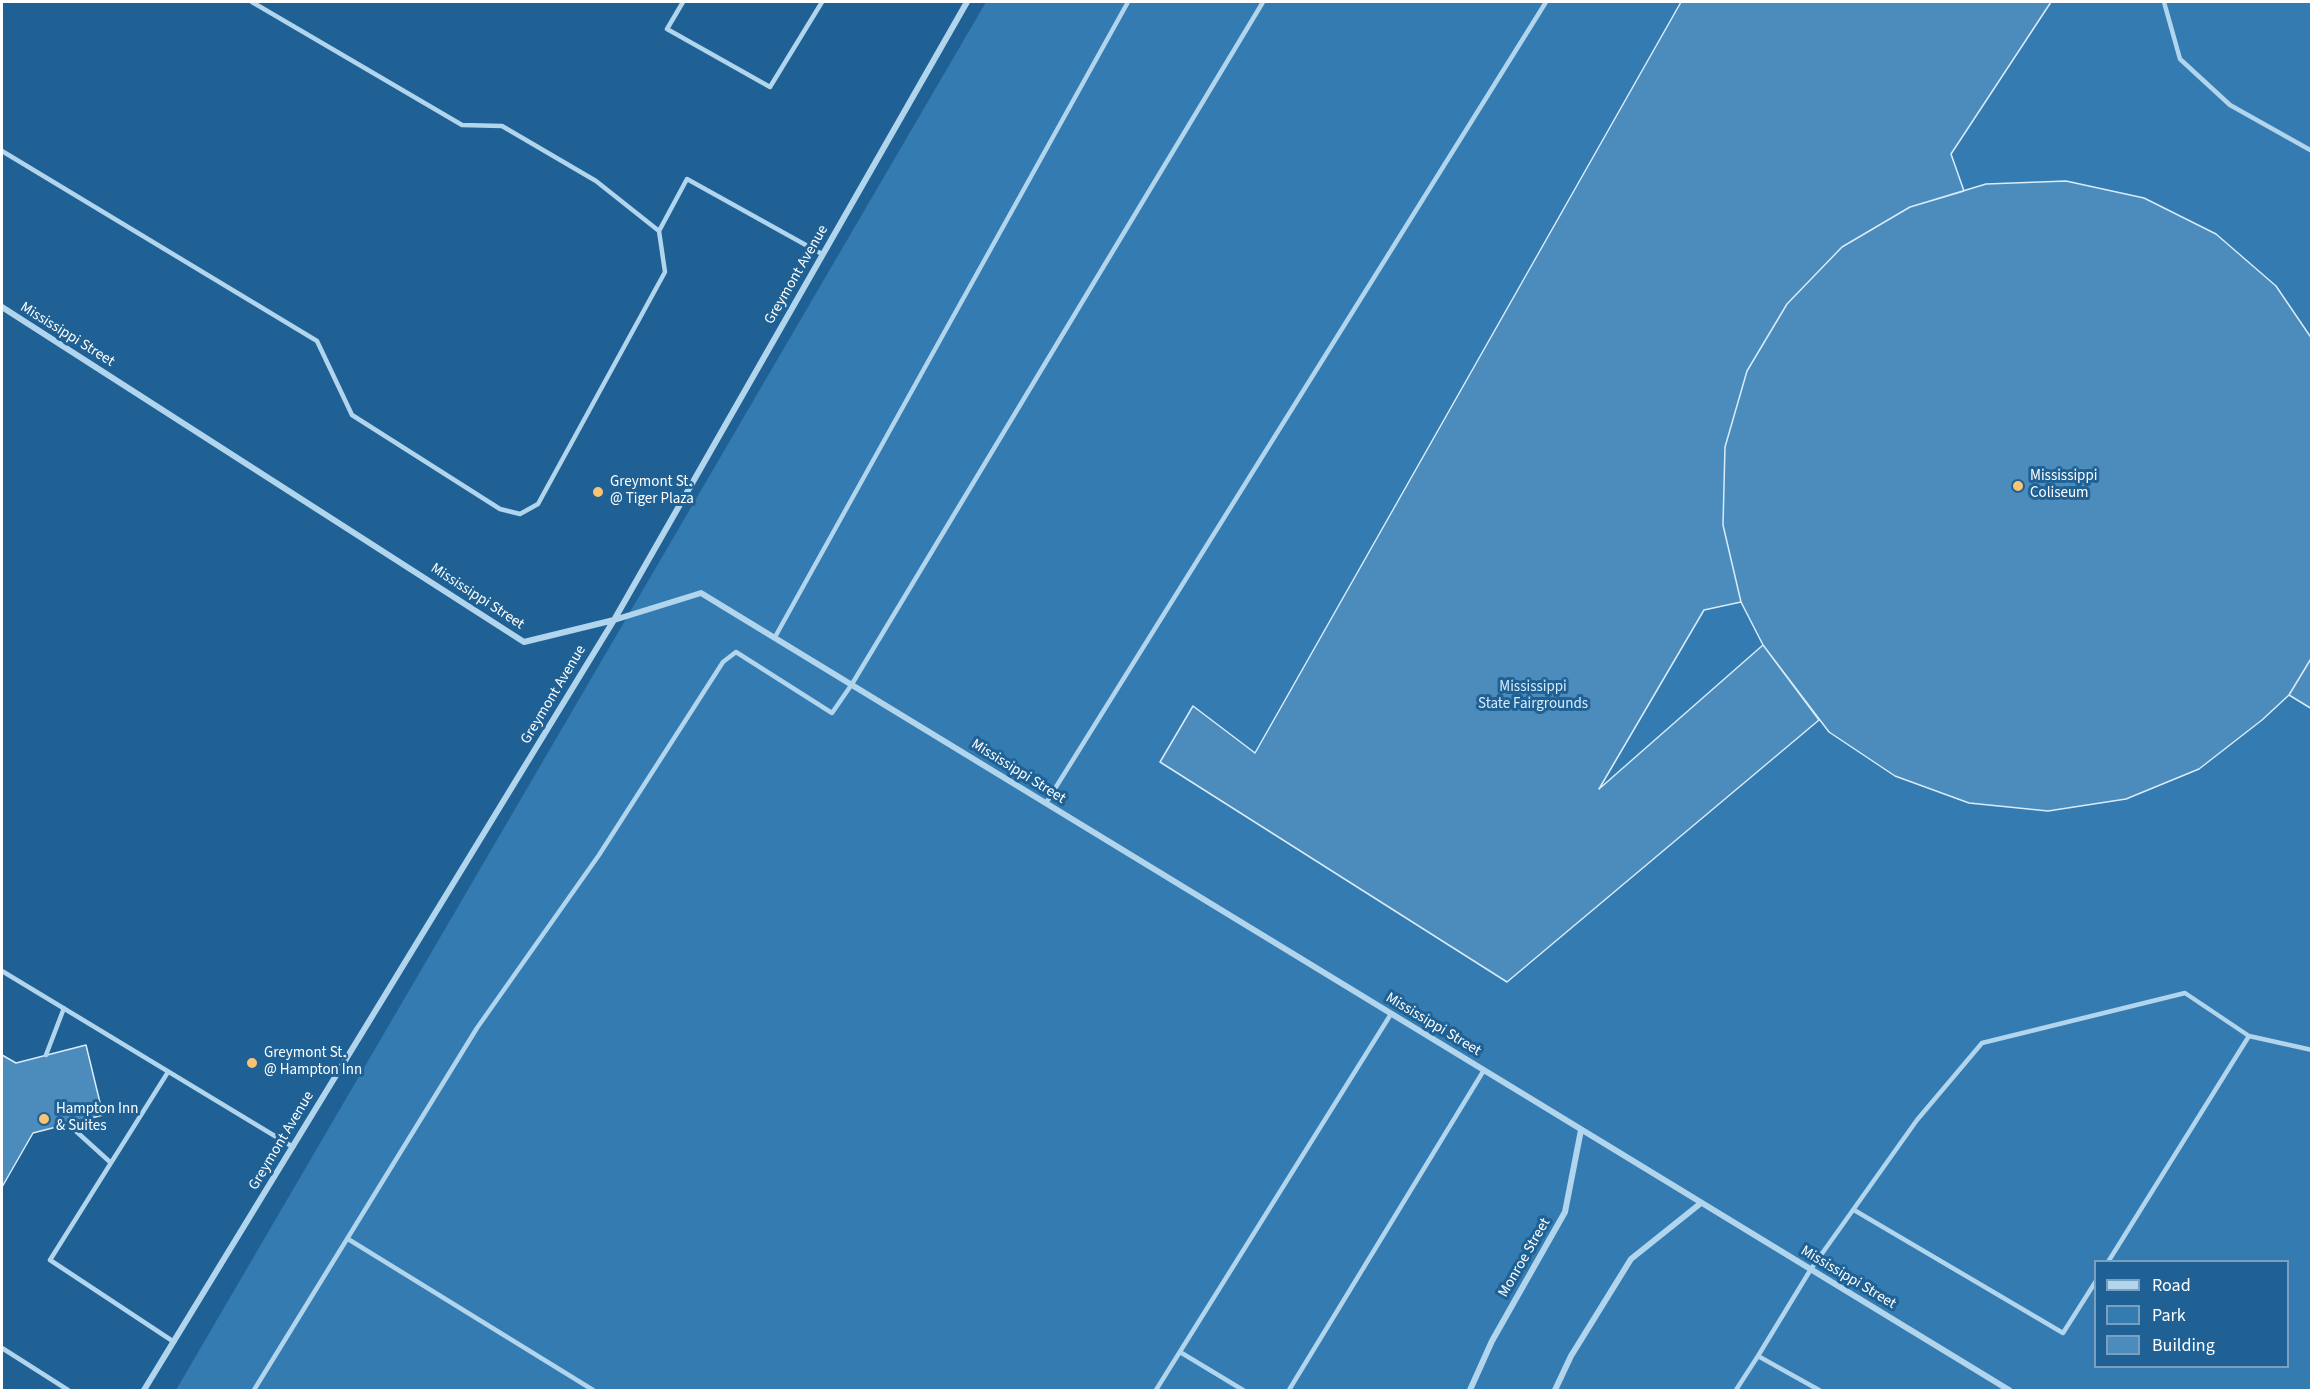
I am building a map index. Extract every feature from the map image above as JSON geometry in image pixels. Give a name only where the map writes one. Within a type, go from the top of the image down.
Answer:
[{"type":"street","name":"Greymont Avenue","points":[[144,1390],[614,620],[967,2]]},
{"type":"street","name":"Mississippi Street","points":[[2,307],[524,642],[614,620],[701,593],[2010,1390]]},
{"type":"street","name":"Monroe Street","points":[[1470,1390],[1492,1341],[1565,1212],[1581,1130]]},
{"type":"street","points":[[1555,1390],[1571,1356],[1631,1259],[1701,1203]]},
{"type":"lane","points":[[252,2],[462,125],[502,126],[596,181],[659,231]]},
{"type":"lane","points":[[683,2],[667,29],[770,87],[822,2]]},
{"type":"lane","points":[[775,637],[1128,2]]},
{"type":"lane","points":[[254,1390],[477,1028],[599,855],[723,662],[736,652],[832,713],[852,684],[1263,2]]},
{"type":"lane","points":[[1046,803],[1546,2]]},
{"type":"lane","points":[[2164,2],[2180,59],[2230,105],[2312,152]]},
{"type":"lane","points":[[2,151],[317,341],[351,415],[500,508],[520,514],[538,504],[665,272],[659,231],[687,179],[822,254]]},
{"type":"lane","points":[[2,970],[293,1146]]},
{"type":"lane","points":[[1736,1390],[1811,1269],[1917,1120],[1982,1042],[2185,993],[2249,1036],[2312,1050]]},
{"type":"lane","points":[[46,1056],[64,1008]]},
{"type":"lane","points":[[1156,1390],[1391,1014]]},
{"type":"lane","points":[[2109,1260],[2249,1036]]},
{"type":"lane","points":[[1289,1390],[1484,1070]]},
{"type":"lane","points":[[168,1072],[50,1260],[174,1342]]},
{"type":"lane","points":[[68,1124],[110,1162]]},
{"type":"lane","points":[[1854,1210],[2063,1333],[2094,1284]]},
{"type":"lane","points":[[348,1239],[593,1390]]},
{"type":"lane","points":[[2,1348],[68,1390]]},
{"type":"lane","points":[[1180,1352],[1243,1390]]},
{"type":"lane","points":[[1758,1356],[1819,1390]]},
{"type":"green space","name":"Mississippi State Fairgrounds","points":[[986,2],[2311,2],[2311,1390],[176,1390]]},
{"type":"building","points":[[1681,2],[2051,2],[1951,154],[1964,191],[1910,207],[1842,247],[1787,304],[1747,371],[1725,447],[1723,525],[1741,602],[1704,610],[1599,789],[1763,645],[1819,720],[1507,982],[1160,762],[1193,706],[1255,753]]},
{"type":"building","name":"Mississippi Coliseum","points":[[2066,181],[2144,198],[2216,234],[2276,286],[2312,339],[2312,657],[2289,695],[2262,720],[2199,769],[2126,799],[2048,811],[1969,803],[1895,776],[1829,732],[1763,645],[1741,602],[1723,525],[1725,447],[1747,371],[1787,304],[1842,247],[1910,207],[1986,184]]},
{"type":"building","points":[[2312,657],[2312,709],[2289,695]]},
{"type":"building","name":"Hampton Inn & Suites","points":[[86,1045],[103,1115],[33,1133],[2,1187],[2,1055],[16,1063]]},
{"type":"place","name":"Mississippi Coliseum","points":[[2018,486]]},
{"type":"place","name":"Greymont St. @ Tiger Plaza","points":[[598,492]]},
{"type":"place","name":"Greymont St. @ Hampton Inn","points":[[252,1063]]},
{"type":"place","name":"Hampton Inn & Suites","points":[[44,1119]]}]
